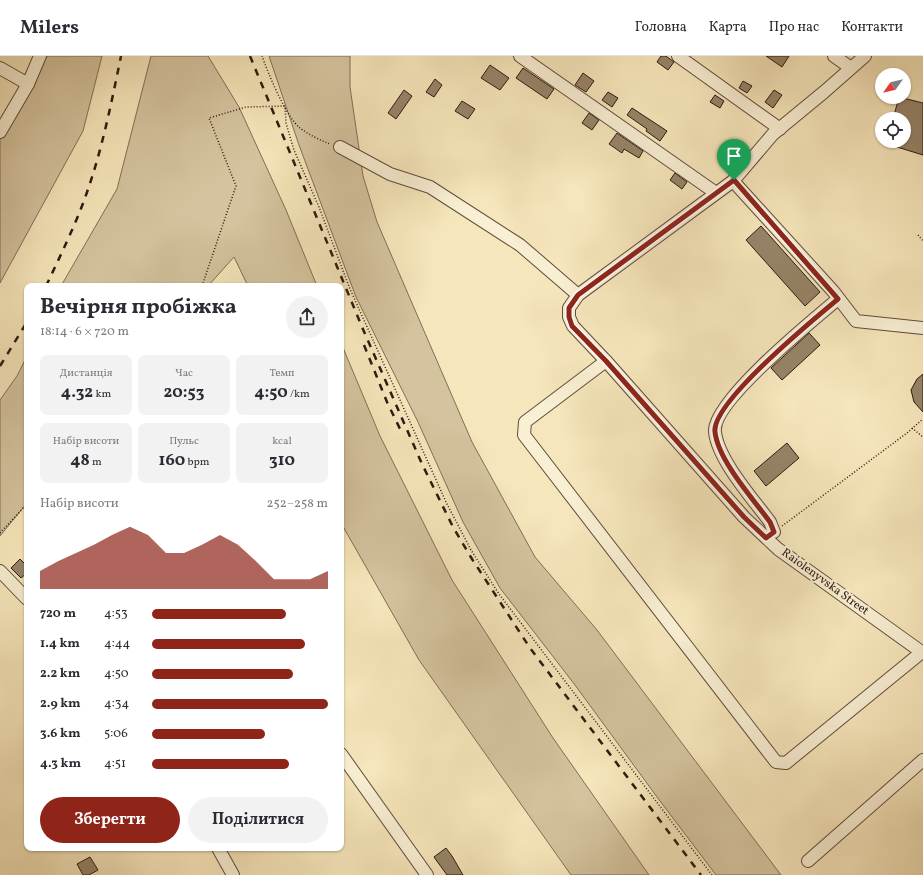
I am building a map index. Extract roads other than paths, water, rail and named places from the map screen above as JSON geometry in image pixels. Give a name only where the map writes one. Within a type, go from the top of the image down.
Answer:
[{"type":"street","points":[[0,132],[28,84],[40,56]]},
{"type":"street","points":[[520,56],[716,193]]},
{"type":"street","points":[[678,56],[780,128]]},
{"type":"street","points":[[834,56],[851,68]]},
{"type":"street","points":[[340,148],[390,174],[430,187],[520,245],[578,295],[734,180],[772,134],[865,56]]},
{"type":"street","points":[[0,68],[28,84]]},
{"type":"street","points":[[734,180],[856,321],[923,328]]},
{"type":"street","name":"Raiolenyvska Street","points":[[578,295],[569,308],[569,317],[572,326],[606,361],[744,517],[770,535],[778,549],[922,653]]},
{"type":"street","points":[[770,535],[770,522],[728,464],[718,447],[714,431],[717,419],[728,403],[778,349],[838,299]]},
{"type":"street","points":[[606,361],[525,422],[524,435],[776,762],[786,763],[922,653]]},
{"type":"street","points":[[0,571],[24,596]]},
{"type":"street","points":[[344,758],[427,875]]},
{"type":"street","points":[[808,861],[923,760]]},
{"type":"street","points":[[220,851],[233,875]]},
{"type":"railway","points":[[47,283],[78,216],[92,177],[108,117],[121,56]]},
{"type":"railway","points":[[250,56],[344,283]]},
{"type":"railway","points":[[344,283],[422,464],[453,527],[472,559],[530,648],[701,875]]},
{"type":"railway","points":[[0,366],[24,327]]},
{"type":"railway","points":[[364,345],[387,402],[402,433]]}]
